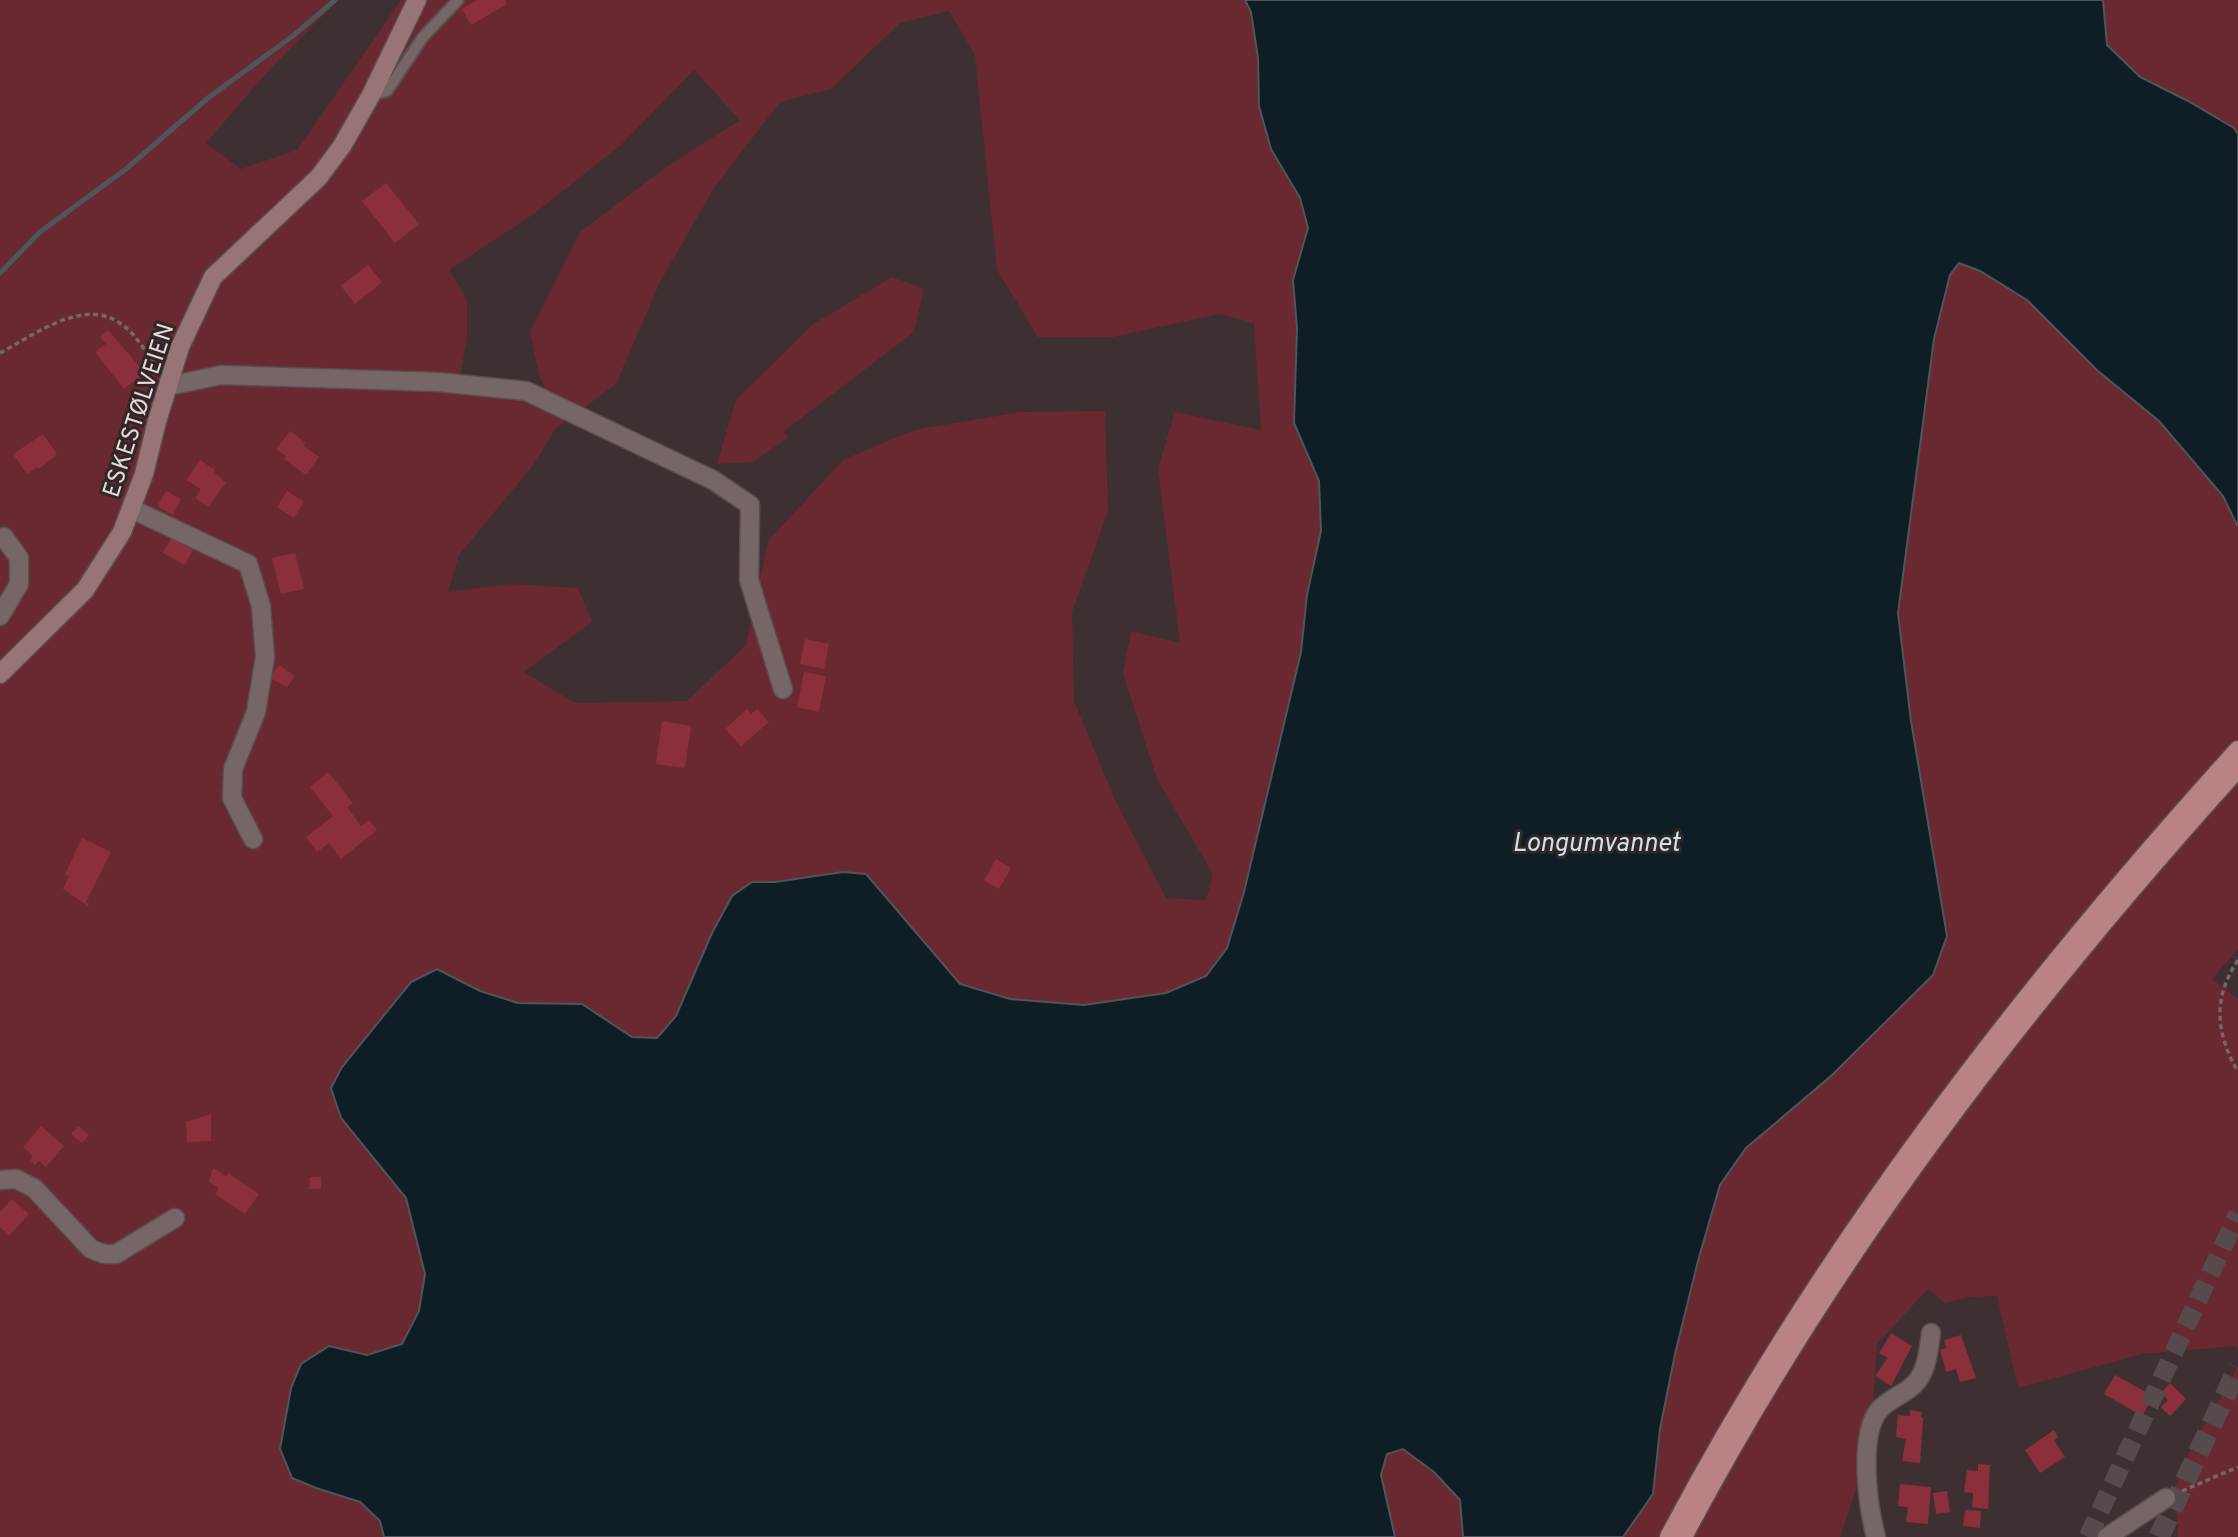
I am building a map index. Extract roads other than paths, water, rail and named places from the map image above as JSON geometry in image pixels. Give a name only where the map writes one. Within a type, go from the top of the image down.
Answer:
[{"type":"main road","name":"ESKESTØLVEIEN","points":[[0,674],[85,590],[122,532],[132,509],[180,347],[213,277],[319,177],[342,146],[371,95],[417,0]]},
{"type":"main road","points":[[1669,1537],[1716,1448],[1787,1331],[1854,1228],[1930,1122],[2037,982],[2238,750]]},
{"type":"main road","points":[[1683,1537],[1727,1454],[1798,1338],[1864,1236],[1940,1129],[2047,990],[2238,768]]},
{"type":"street","points":[[169,386],[221,375],[438,382],[526,391],[713,480],[750,505],[748,580],[783,689]]},
{"type":"street","points":[[132,509],[248,564],[261,606],[265,657],[256,712],[233,769],[232,798],[253,839]]},
{"type":"street","points":[[0,538],[4,537],[19,558],[19,584],[0,616]]},
{"type":"street","points":[[0,1180],[16,1179],[34,1188],[91,1249],[104,1254],[116,1254],[175,1218]]},
{"type":"street","points":[[1877,1537],[1869,1510],[1868,1451],[1872,1428],[1879,1410],[1918,1380],[1927,1357],[1931,1333]]},
{"type":"street","points":[[2108,1537],[2166,1498]]},
{"type":"lane","name":"ESKESTØLVEIEN","points":[[371,95],[387,90],[423,37],[458,0]]},
{"type":"water","name":"Longumvannet","points":[[1245,0],[2103,0],[2107,45],[2140,77],[2188,101],[2234,128],[2238,134],[2238,527],[2223,496],[2159,421],[2098,371],[2027,300],[1980,271],[1959,263],[1950,275],[1934,339],[1898,613],[1911,721],[1947,936],[1933,975],[1831,1076],[1746,1148],[1720,1185],[1675,1354],[1660,1429],[1653,1494],[1623,1537],[1463,1537],[1460,1500],[1434,1472],[1403,1449],[1387,1454],[1381,1475],[1395,1537],[384,1537],[380,1521],[360,1502],[292,1478],[280,1449],[291,1388],[301,1364],[329,1346],[367,1355],[402,1344],[419,1311],[425,1274],[406,1198],[341,1118],[331,1088],[342,1067],[411,982],[437,969],[480,991],[518,1003],[582,1004],[632,1037],[657,1038],[676,1016],[712,933],[732,896],[752,882],[775,882],[843,872],[866,874],[960,984],[1010,999],[1084,1005],[1166,993],[1206,976],[1227,948],[1244,892],[1301,652],[1307,595],[1321,531],[1319,481],[1294,423],[1297,328],[1293,280],[1308,228],[1300,198],[1271,149],[1259,106],[1258,58],[1251,12]]},
{"type":"waterway","points":[[0,273],[40,232],[126,169],[208,98],[294,35],[335,0]]},
{"type":"tunnel","points":[[2088,1537],[2238,1214]]},
{"type":"tunnel","points":[[2159,1537],[2238,1368]]}]
